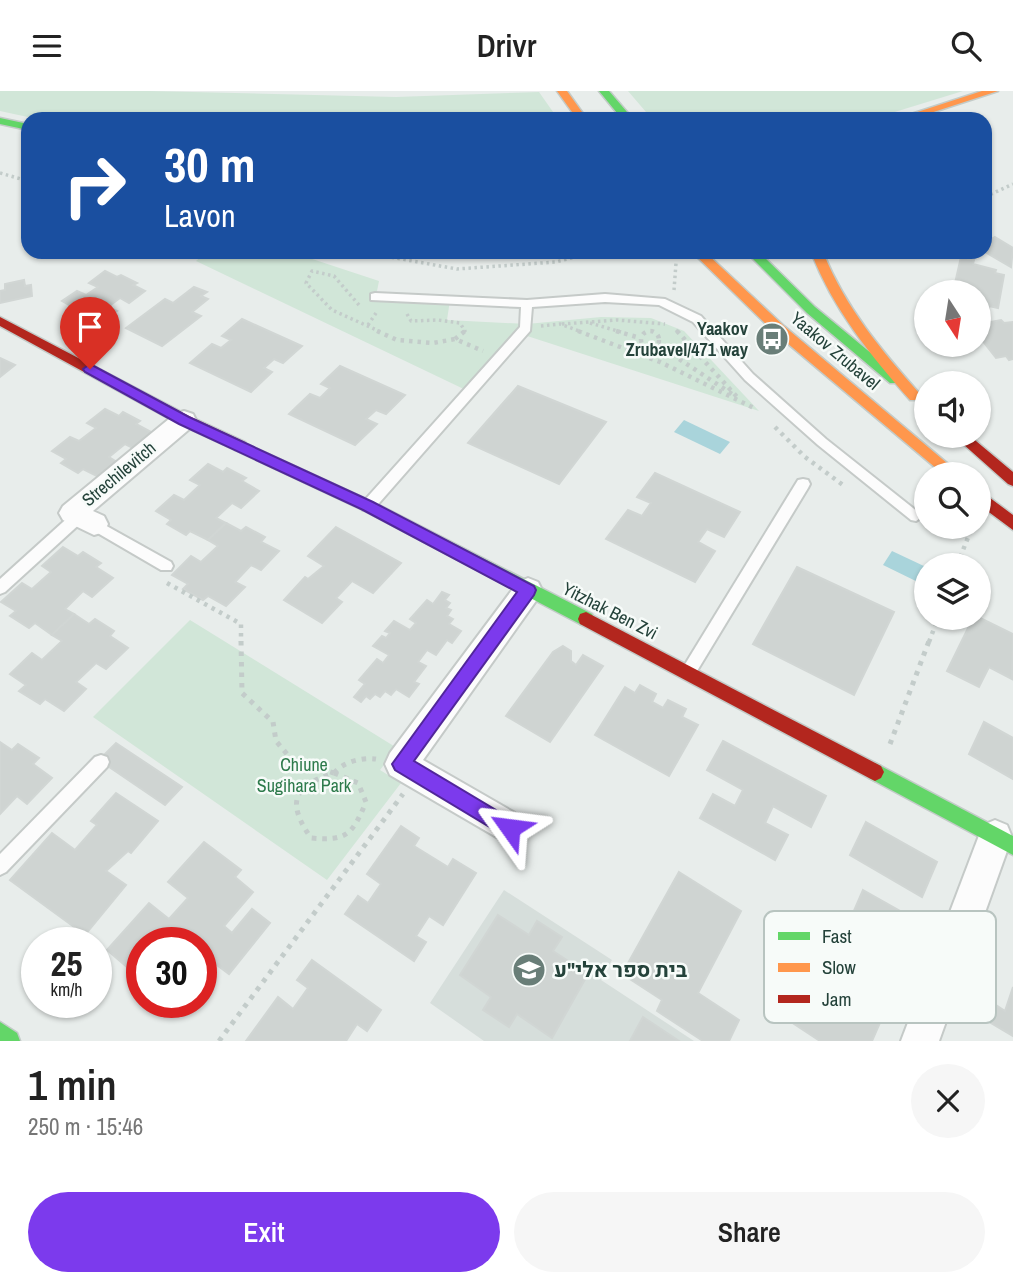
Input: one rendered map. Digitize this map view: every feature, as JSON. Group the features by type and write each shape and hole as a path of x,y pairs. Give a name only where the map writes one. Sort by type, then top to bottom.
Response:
{"main road":[{"path":"605,92 622,112"},
{"path":"564,94 577,112"},
{"path":"979,112 999,96"},
{"path":"931,112 999,96"},
{"path":"0,121 21,126"},
{"name":"Yaakov Zrubavel","path":"705,259 779,329 939,462"},
{"name":"Yaakov Zrubavel","path":"759,259 811,310 914,395"},
{"path":"820,259 831,290 845,313 866,342 914,393"},
{"name":"Yitzhak Ben Zvi","path":"0,321 184,420 368,506 688,672 1004,842"},
{"path":"975,448 1013,480"},
{"path":"991,506 1013,524"},
{"path":"0,1033 9,1041"}],"street":[{"name":"Strechilevitch","path":"86,521 72,513 184,420"},
{"path":"510,828 410,769 528,590"},
{"path":"975,911 1004,842"},
{"path":"920,1041 928,1023"}],"lane":[{"path":"375,297 527,304 606,299 661,302 697,319 748,377 821,442 914,514"},
{"path":"368,506 526,328 527,304"},
{"path":"688,672 803,484"},
{"path":"0,588 86,521 166,566"},
{"path":"0,866 101,762"}],"path":[{"path":"0,173 21,179"},
{"path":"992,194 1013,184"},
{"path":"401,259 457,269 567,259"},
{"path":"673,307 676,259"},
{"path":"368,325 378,311 359,305 350,292 324,270 312,271 306,283 332,310 397,340 433,342 455,339 465,331 460,323 438,320 411,321 407,314 399,311"},
{"path":"526,328 617,320 666,324 679,332 714,374 744,403"},
{"path":"588,323 640,338 646,347"},
{"path":"560,324 640,354 759,411"},
{"path":"656,335 666,324"},
{"path":"640,338 646,334 656,335 661,341 658,345"},
{"path":"455,339 499,359"},
{"path":"640,354 646,347 658,345 744,403"},
{"path":"768,420 805,457 846,487"},
{"path":"166,566 154,576 241,624 242,693 273,722 276,741 292,760 334,773 358,783 366,802 356,825 336,840 311,838 298,819 296,801 309,781 334,773 340,766 368,758 410,769 219,1041"},
{"path":"879,775 933,630"}],"shaded area":[{"name":"בית ספר אלי\"ע","path":"504,890 612,960 601,980 694,1041 484,1041 430,1003"}],"green space":[{"path":"0,91 150,91 396,97 539,92 553,112 21,112 21,116 0,111"},
{"path":"628,91 963,91 895,112 646,112"},
{"path":"312,259 379,281 376,296 450,300 447,320 527,324 601,317 651,318 684,331 759,411 521,334 470,392 196,261"},
{"name":"Chiune Sugihara Park","path":"190,620 397,748 380,770 401,783 327,880 93,717"}],"water":[{"path":"684,420 730,442 720,454 674,432"},
{"path":"892,551 914,561 914,580 883,565"}],"building":[{"path":"995,237 1013,248 1011,267 992,256 992,239"},
{"path":"961,259 974,260 973,264 1004,275 998,308 991,306 991,280 956,280"},
{"path":"105,271 137,283 133,285 145,291 129,303 120,298 108,307 117,311 101,322 89,316 85,319 69,310 73,307 62,301 77,291 86,295 98,287 89,283"},
{"path":"24,280 25,286 31,285 32,296 0,303 0,291 5,290 5,284"},
{"path":"194,287 207,292 201,296 208,299 192,312 201,316 162,346 126,328 165,299 173,303"},
{"path":"242,319 302,346 283,363 274,359 264,368 272,372 251,392 190,363 212,344 221,348 231,340 222,336"},
{"path":"991,322 1013,322 1013,359 1009,360 1006,356 996,358 991,352"},
{"path":"0,358 15,365 0,377"},
{"path":"340,366 405,395 386,414 376,410 366,419 377,424 355,445 289,414 310,394 320,398 330,388 321,384"},
{"path":"518,386 606,422 559,484 468,443"},
{"path":"105,409 119,416 123,412 140,421 136,424 151,432 133,448 125,444 109,457 117,462 99,477 83,469 78,473 61,463 66,459 52,451 70,437 79,441 96,428 87,423"},
{"path":"208,464 223,472 227,468 246,478 242,481 259,491 241,508 232,503 216,518 226,523 208,540 190,531 186,535 167,524 171,520 156,511 174,495 184,500 200,485 190,480"},
{"path":"655,473 740,512 724,537 707,529 698,542 715,551 695,582 606,539 628,510 642,516 651,503 637,497"},
{"path":"226,523 241,531 246,527 265,537 261,542 279,551 261,570 251,565 235,582 245,587 226,606 208,596 203,600 183,589 188,584 172,575 191,556 201,562 218,546 208,540"},
{"path":"336,527 401,563 373,593 352,581 336,598 342,602 322,623 284,600 305,577 308,579 324,566 308,556"},
{"path":"63,547 78,556 83,552 101,563 96,567 113,578 92,597 83,591 65,609 74,614 52,635 35,623 29,628 10,616 16,611 1,602 22,583 32,589 51,572 42,566"},
{"path":"797,567 894,612 854,695 753,644"},
{"path":"442,592 449,595 445,600 450,603 446,608 451,610 447,616 453,619 449,624 461,631 452,643 447,640 436,655 427,650 418,662 426,666 414,682 419,684 409,697 396,689 391,695 385,691 380,697 375,694 370,699 366,696 361,702 354,697 365,684 359,680 377,659 383,663 389,655 373,646 382,636 386,638 390,633 385,631 394,621 410,630 416,623 410,619 427,600 433,604"},
{"path":"74,614 89,624 95,619 114,631 110,636 128,648 106,669 96,663 76,682 86,689 64,711 45,699 40,704 19,691 26,685 10,674 32,653 42,660 62,641 52,635"},
{"path":"991,623 1013,634 1012,679 989,667 979,687 947,671 967,630 991,630"},
{"path":"563,646 571,651 571,661 576,665 583,655 603,666 550,742 506,716 553,652"},
{"path":"640,685 656,694 652,702 663,708 668,700 686,709 682,717 698,725 669,776 595,735 625,687 635,693"},
{"path":"984,722 1013,738 1013,779 969,754"},
{"path":"723,741 826,796 811,827 773,806 765,823 788,835 775,860 700,818 713,794 735,806 743,790 707,770"},
{"path":"0,742 12,750 18,744 39,758 33,764 52,778 27,804 17,796 0,814"},
{"path":"116,743 182,787 165,805 99,760"},
{"path":"116,793 158,821 131,853 128,851 106,871 126,885 92,927 74,927 10,880 52,833 75,850 97,825 91,821"},
{"path":"866,822 937,862 922,897 850,855"},
{"path":"401,826 419,838 414,846 448,867 453,859 476,873 443,925 429,916 416,936 426,942 414,961 345,914 358,896 368,903 381,884 367,874"},
{"path":"204,842 241,870 235,877 253,892 224,926 232,933 252,909 270,923 229,974 217,965 217,927 128,927 149,903 169,919 188,898 168,882"},
{"path":"679,872 741,911 698,993 739,1020 729,1041 703,1041 657,1011 662,1000 622,974"},
{"path":"863,890 900,911 854,911"},
{"path":"498,915 529,935 537,921 562,937 553,951 588,974 552,1038 517,1014 509,1027 483,1010 491,997 460,975"},
{"path":"126,929 126,966 112,954 112,944"},
{"path":"312,960 381,1010 367,1031 357,1024 346,1041 246,1041 278,997 293,1009 308,988 297,980"},
{"path":"1013,987 1013,1036 991,1023 996,1023 996,1005 1005,1011"},
{"path":"643,1017 679,1041 630,1041"},
{"path":"793,1023 880,1023 872,1041 820,1041"}],"traffic: fast":[{"path":"604,91 622,112"},
{"path":"0,121 21,126"},
{"path":"759,259 811,310 895,380"},
{"path":"240,446 368,506 586,619"},
{"path":"875,772 1013,846"},
{"path":"0,1033 9,1041"}],"traffic: slow":[{"path":"562,91 577,112"},
{"path":"924,112 993,91"},
{"path":"705,259 779,329 939,462"},
{"path":"820,259 846,312 914,396"}],"traffic: jam":[{"path":"0,321 184,420 240,446"},
{"path":"975,448 1013,480"},
{"path":"991,506 1013,524"},
{"path":"586,619 875,772"}],"place":[{"name":"Yaakov Zrubavel/471 way","path":"772,339"},
{"name":"בית ספר אלי\"ע","path":"529,970"}],"route":[{"path":"90,369 184,420 368,506 528,590 401,764 510,828"}]}
